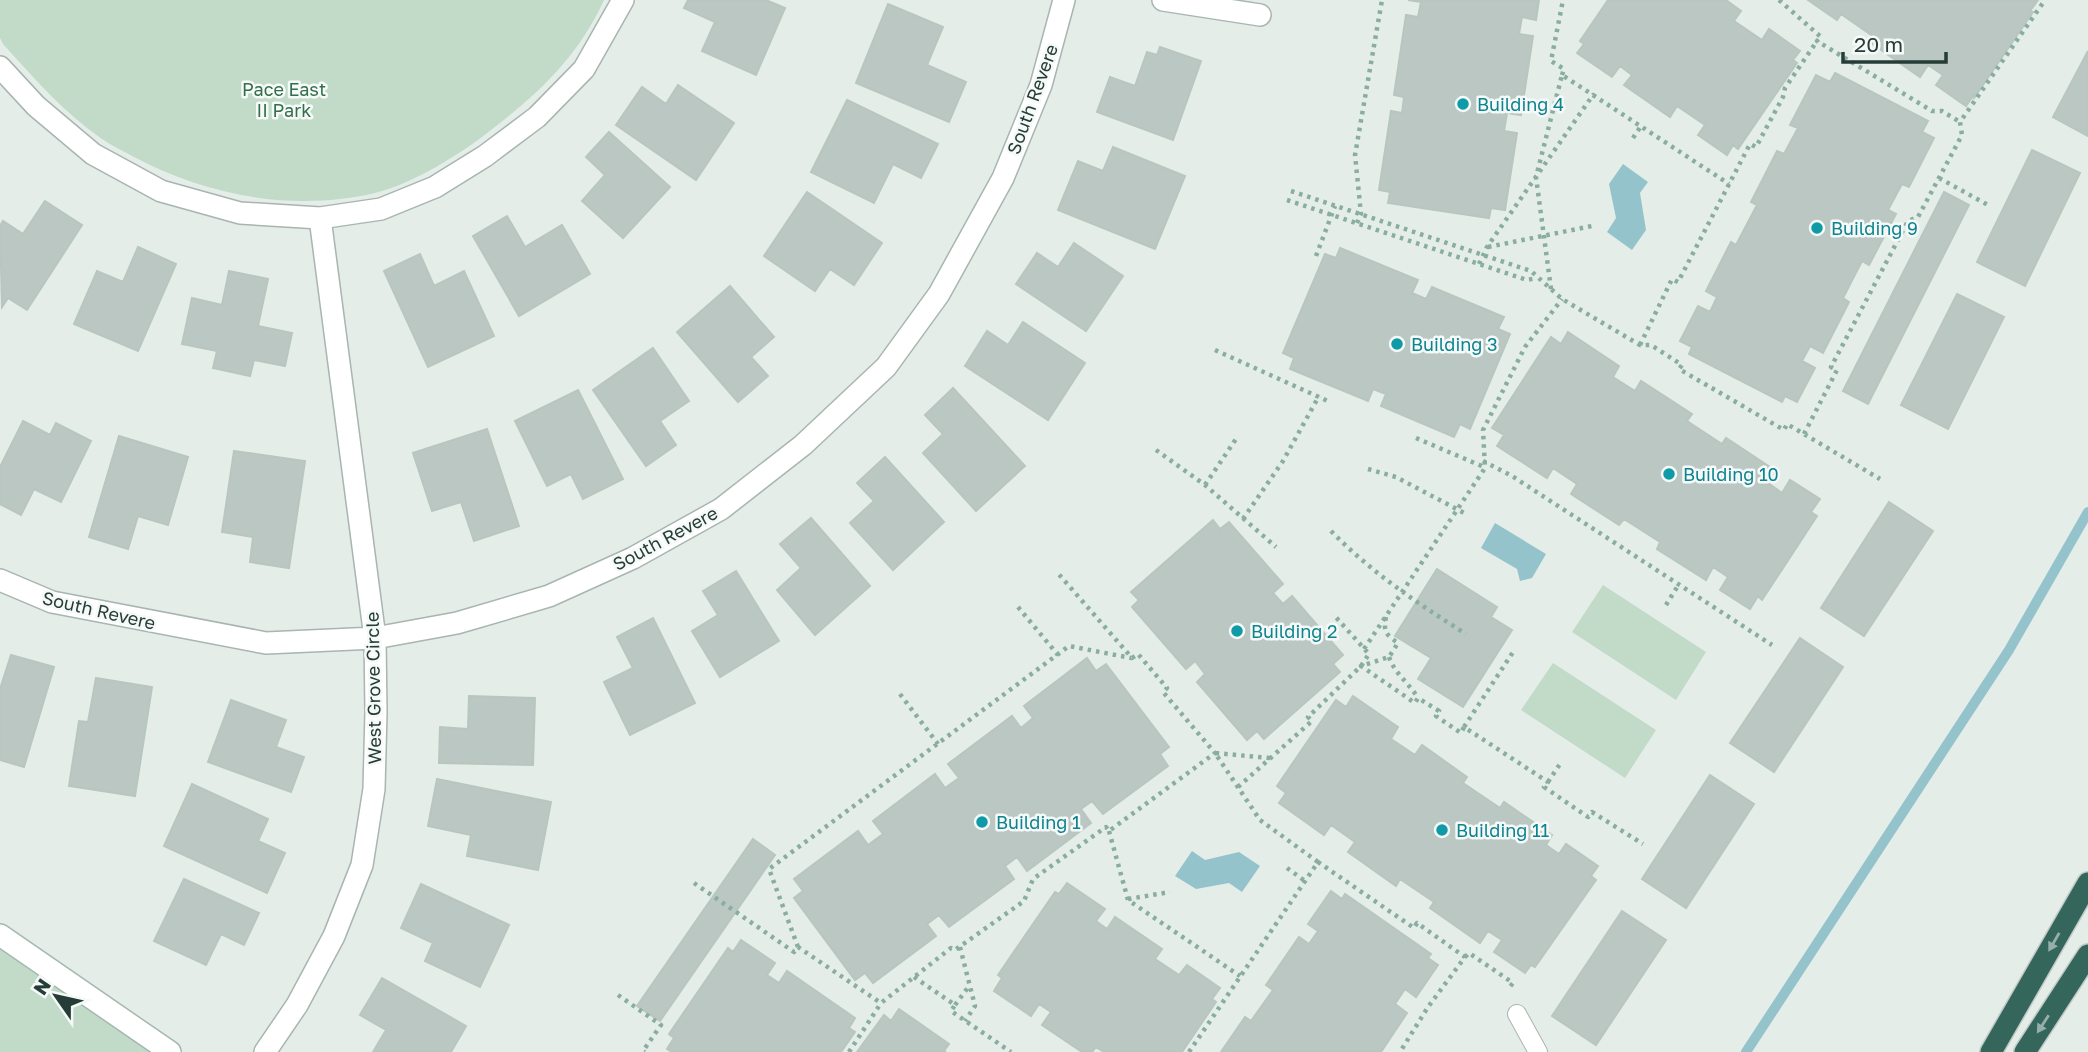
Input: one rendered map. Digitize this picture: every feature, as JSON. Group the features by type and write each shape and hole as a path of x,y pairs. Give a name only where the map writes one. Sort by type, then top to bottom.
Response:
{"highway":[{"path":"1991,1052 2088,883"},
{"path":"2025,1052 2088,955"}],"street":[{"path":"0,67 36,106 93,154 161,191 240,214 320,218 381,209 435,187 485,156 537,117 584,69 623,0"},
{"name":"South Revere","path":"0,580 52,602 266,643 375,638 457,622 549,596 633,558 721,509 803,445 886,367 939,294 1003,178 1041,85 1065,0"},
{"path":"1163,0 1260,15"},
{"name":"West Grove Circle","path":"265,1052 297,1005 334,936 362,865 374,789 375,638 320,218"},
{"path":"0,935 170,1052"}],"lane":[{"path":"1517,1014 1538,1052"}],"path":[{"path":"1357,223 1361,214 1355,155 1382,0"},
{"path":"1551,289 1536,177 1564,69 1551,61 1563,0"},
{"path":"1640,345 1672,279 1678,282 1750,144 1756,147 1783,97 1785,88 1821,37 1779,0"},
{"path":"1804,434 1837,370 1831,367 1908,221 1918,217 1962,135 1960,122 2045,0"},
{"path":"1817,41 1932,111 1942,111 1960,122"},
{"path":"1562,75 1729,184"},
{"path":"1479,264 1487,247 1593,95"},
{"path":"1633,138 1641,127"},
{"path":"1939,178 1988,205"},
{"path":"1291,191 1531,271 1562,299 1640,345 1651,345 1682,365 1679,369 1784,430 1787,424 1880,479"},
{"path":"1287,200 1527,280 1538,278"},
{"path":"1316,256 1335,206"},
{"path":"1487,247 1592,226"},
{"path":"1364,649 1485,468 1483,430 1525,347 1562,299"},
{"path":"1215,350 1330,401"},
{"path":"1243,519 1283,461 1319,396"},
{"path":"1205,485 1238,436"},
{"path":"1416,438 1485,468"},
{"path":"1156,450 1205,485 1276,547"},
{"path":"1483,461 1511,476 1772,645"},
{"path":"1368,469 1396,477 1468,515"},
{"path":"1331,531 1348,549 1401,593 1466,634"},
{"path":"1056,571 1132,659"},
{"path":"1666,605 1679,584"},
{"path":"1018,607 1058,655"},
{"path":"1238,787 1312,721 1308,717 1361,666 1369,654 1333,614"},
{"path":"1361,666 1389,657 1398,643 1387,636 1384,628 1386,617"},
{"path":"881,1003 798,947 769,869 1069,646 1132,659"},
{"path":"1389,657 1393,669 1410,685 1418,698 1440,711 1436,716 1461,733 1515,649"},
{"path":"1132,659 1138,654 1167,688 1163,692 1215,753 1260,820 1414,928 1417,923 1465,957"},
{"path":"1361,666 1415,703 1418,698"},
{"path":"900,694 938,744"},
{"path":"1464,727 1548,782"},
{"path":"1109,831 1215,753 1270,758"},
{"path":"1562,761 1544,787 1588,817 1592,812 1643,844"},
{"path":"849,1052 881,1003 951,948 955,950 960,947 1024,901 1033,879 1106,827 1128,900 1240,976"},
{"path":"1189,1052 1318,862"},
{"path":"1287,868 1305,881"},
{"path":"694,883 794,952 798,947"},
{"path":"1128,900 1170,892"},
{"path":"960,947 975,1006 965,1021"},
{"path":"1400,1052 1428,1007 1469,953 1513,983 1505,994 1517,1014"},
{"path":"914,977 955,1005"},
{"path":"970,985 951,1011 1012,1052"},
{"path":"618,995 661,1025 643,1051 645,1052"}],"green space":[{"name":"Pace East II Park","path":"0,0 604,0 582,39 556,72 525,102 465,149 436,167 389,189 344,199 313,201 251,197 221,191 162,171 106,142 62,106 3,44 0,38"},
{"path":"1603,585 1706,652 1676,700 1572,632"},
{"path":"1553,663 1656,730 1625,778 1521,710"},
{"path":"0,935 170,1052 0,1052"}],"water":[{"path":"1623,164 1648,182 1640,193 1646,230 1632,250 1607,232 1616,218 1609,184"},
{"path":"1495,523 1546,554 1532,578 1520,581 1517,569 1481,548"},
{"path":"1192,851 1205,860 1239,852 1260,866 1242,892 1229,883 1196,889 1175,876"}],"building":[{"path":"688,0 766,0 785,8 756,75 702,51 715,22 684,8"},
{"name":"Building 4","path":"1408,0 1539,0 1536,20 1522,17 1519,34 1533,36 1521,115 1507,113 1504,131 1517,133 1505,210 1491,208 1489,218 1388,203 1390,192 1379,190 1391,111 1402,113 1404,97 1394,95 1406,15 1418,17 1421,2"},
{"path":"1608,0 1726,0 1741,11 1734,21 1762,40 1769,29 1800,51 1793,60 1797,63 1738,149 1733,145 1727,155 1698,135 1705,125 1677,106 1670,117 1624,85 1632,75 1620,66 1612,77 1577,53 1584,44 1580,41"},
{"path":"1808,0 2038,0 2030,11 2033,12 1966,106 1936,85 1943,75 1928,65 1920,77 1871,43 1874,37 1841,14 1837,20"},
{"path":"888,4 943,27 927,65 966,82 949,122 856,83"},
{"path":"1160,47 1201,61 1173,140 1097,112 1110,77 1135,86 1147,52 1157,55"},
{"path":"2088,51 2088,136 2053,117"},
{"name":"Building 9","path":"1835,73 1928,121 1922,132 1934,138 1909,187 1902,184 1888,210 1896,214 1869,265 1862,261 1843,298 1849,302 1823,353 1810,346 1802,361 1815,368 1797,402 1785,396 1782,402 1689,354 1692,347 1680,341 1698,306 1710,312 1717,297 1706,291 1731,242 1736,245 1757,205 1751,202 1777,151 1784,154 1798,128 1790,125 1816,75 1830,82"},
{"path":"678,85 734,123 696,180 616,125 642,87 666,104"},
{"path":"847,100 938,144 921,178 893,164 874,203 811,172"},
{"path":"609,132 670,187 623,238 582,201 605,175 586,157"},
{"path":"1113,147 1185,176 1155,249 1058,210 1078,161 1103,171"},
{"path":"2032,150 2080,173 2025,286 1977,262"},
{"path":"807,192 882,243 854,285 830,269 815,291 764,256"},
{"path":"1944,192 1969,205 1868,404 1843,391"},
{"path":"45,201 82,225 27,310 8,298 2,307 0,226 3,221 23,234"},
{"path":"507,216 525,247 562,225 590,274 519,316 473,236"},
{"path":"1074,243 1123,276 1086,331 1016,284 1037,253 1058,267"},
{"path":"138,247 176,264 138,351 74,324 97,271 123,282"},
{"name":"Building 3","path":"1340,248 1418,280 1412,293 1426,299 1432,287 1504,317 1498,329 1510,334 1470,429 1460,424 1454,437 1381,406 1386,394 1373,389 1368,401 1290,369 1294,358 1283,353 1325,254 1336,258"},
{"path":"420,254 434,286 464,271 494,336 428,367 384,271"},
{"path":"229,271 268,279 258,326 292,333 285,366 254,360 250,376 213,368 217,351 182,344 192,298 222,305"},
{"path":"730,286 774,337 751,357 768,376 738,402 677,332"},
{"path":"1957,294 2004,317 1948,429 1901,405"},
{"path":"1023,322 1085,363 1048,420 965,366 987,331 1008,345"},
{"name":"Building 10","path":"1568,332 1619,366 1613,377 1635,391 1641,381 1692,414 1687,421 1722,444 1726,438 1776,471 1768,483 1782,493 1790,480 1820,499 1811,512 1817,516 1762,600 1758,596 1750,609 1720,590 1728,577 1713,567 1706,580 1657,549 1660,542 1624,519 1619,525 1571,494 1577,484 1553,468 1547,478 1497,446 1504,435 1492,428 1551,337 1561,344"},
{"path":"653,348 689,401 660,421 676,445 646,466 593,390"},
{"path":"953,388 1025,466 976,511 923,453 943,434 925,415"},
{"path":"578,390 623,479 583,499 571,474 547,486 515,421"},
{"path":"23,421 50,435 56,423 91,441 61,502 34,489 21,515 0,504 0,467"},
{"path":"487,429 519,526 474,541 461,502 432,511 413,453"},
{"path":"119,436 188,457 168,525 138,516 128,549 89,537"},
{"path":"234,451 305,461 289,568 250,562 253,537 222,532"},
{"path":"885,457 944,522 893,570 850,523 874,501 857,483"},
{"path":"1889,502 1933,531 1864,636 1821,608"},
{"path":"811,518 870,586 815,635 777,590 801,568 780,544"},
{"name":"Building 2","path":"1213,520 1220,529 1229,522 1283,584 1273,593 1283,604 1292,596 1343,655 1333,664 1340,672 1264,739 1257,731 1247,740 1197,682 1205,674 1195,661 1186,669 1132,607 1139,600 1131,592"},
{"path":"1437,569 1497,607 1491,617 1512,630 1463,707 1418,679 1431,658 1395,636"},
{"path":"736,571 779,641 720,677 692,631 718,615 703,591"},
{"path":"653,618 695,703 630,735 604,682 633,668 617,637"},
{"path":"1800,638 1843,667 1774,772 1730,743"},
{"path":"11,655 54,667 24,767 0,760 0,689"},
{"name":"Building 1","path":"1087,658 1096,671 1106,664 1169,747 1160,754 1168,766 1103,814 1092,801 1081,809 1091,823 1027,871 1017,857 1005,866 1014,879 949,927 939,915 927,924 936,936 873,983 865,973 855,980 794,898 803,891 794,879 858,831 868,845 883,834 873,821 935,774 945,788 959,778 948,764 1012,716 1021,728 1033,718 1024,706"},
{"path":"96,678 152,687 135,796 69,786 79,721 88,722"},
{"path":"469,696 535,698 533,765 439,763 440,727 468,729"},
{"name":"Building 11","path":"1353,696 1398,727 1391,739 1415,755 1422,745 1467,777 1463,783 1500,808 1504,802 1552,835 1546,845 1559,854 1566,844 1598,866 1591,876 1596,880 1535,967 1531,965 1525,973 1494,952 1502,940 1488,931 1480,943 1430,908 1434,902 1400,879 1396,886 1348,852 1355,842 1331,825 1324,835 1279,803 1286,793 1277,786 1336,700 1346,707"},
{"path":"231,700 286,720 276,747 304,757 291,792 208,762"},
{"path":"1710,775 1754,804 1686,908 1642,879"},
{"path":"437,779 551,802 538,870 467,856 471,835 428,826"},
{"path":"192,784 268,819 258,841 285,853 267,893 164,846"},
{"path":"753,839 775,855 660,1021 637,1006"},
{"path":"184,879 259,913 244,945 221,934 206,965 154,941"},
{"path":"1067,883 1105,909 1096,921 1107,929 1115,917 1162,949 1155,959 1179,975 1187,965 1220,988 1212,999 1216,1002 1182,1052 1104,1052 1096,1047 1092,1052 1082,1052 1042,1025 1051,1012 1039,1004 1031,1016 994,991 1002,978 998,975 1055,892 1059,894"},
{"path":"421,884 509,925 480,987 425,961 433,943 401,928"},
{"path":"1331,891 1342,899 1345,894 1431,954 1428,958 1438,965 1416,997 1405,989 1395,1004 1407,1013 1381,1052 1221,1052 1245,1017 1251,1021 1273,990 1266,985 1299,937 1309,944 1318,931 1308,924"},
{"path":"1622,911 1666,940 1596,1045 1552,1016"},
{"path":"741,940 775,963 767,975 779,983 787,971 855,1018 849,1028 855,1032 841,1052 672,1052 667,1049 674,1038 669,1034 728,948 733,952"},
{"path":"382,978 466,1026 451,1052 373,1052 386,1030 360,1015"},
{"path":"899,1009 949,1044 944,1051 946,1052 857,1052 884,1015 891,1021"}],"waterway":[{"path":"1746,1052 2009,650 2088,512"}],"place":[{"name":"Building 4","path":"1463,104"},
{"name":"Building 9","path":"1817,228"},
{"name":"Building 3","path":"1397,344"},
{"name":"Building 10","path":"1669,474"},
{"name":"Building 2","path":"1237,631"},
{"name":"Building 1","path":"982,822"},
{"name":"Building 11","path":"1442,830"}]}
